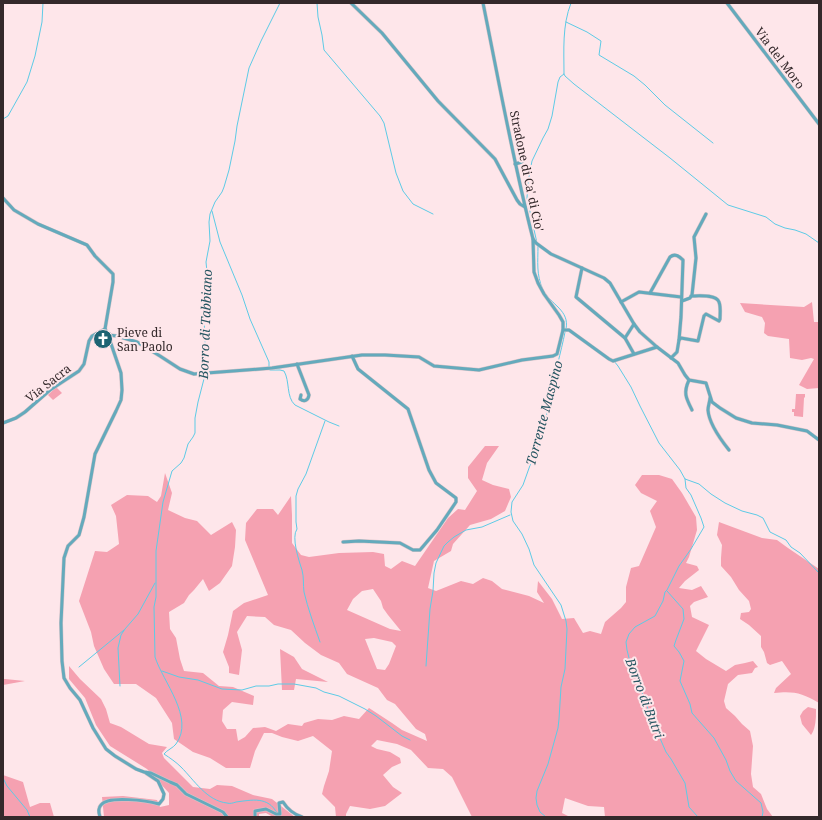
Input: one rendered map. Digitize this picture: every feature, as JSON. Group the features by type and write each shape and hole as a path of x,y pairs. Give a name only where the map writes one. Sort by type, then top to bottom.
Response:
{"street":[{"path":"351,3 382,33 438,101 495,159 517,200 525,207"},
{"name":"Stradone di Ca' di Cio'","path":"483,3 515,164 532,239 551,254 604,278 610,283 640,332 678,363 689,380"},
{"name":"Via del Moro","path":"727,3 819,124"},
{"path":"515,164 522,162"},
{"path":"3,198 14,210 38,224 87,245 95,256 113,274 105,329 121,373 121,400 95,454 84,517 79,535 68,546 65,554 61,623 62,661 64,678 80,700 93,728 106,749 136,769 158,781 164,794 163,799 159,804 139,800 108,801 100,806 100,817"},
{"path":"682,302 690,298 692,295 696,258 694,237 706,214"},
{"path":"108,335 137,342 180,369 194,374 272,368 362,355 419,357 434,366 479,370 522,360 553,356 557,354 563,330 563,322 544,294 536,278 534,272 532,239"},
{"path":"650,293 670,257 673,254 681,258 683,260 682,302 677,352 672,358"},
{"path":"582,268 576,297 625,338 634,354"},
{"path":"621,302 639,292 681,297"},
{"path":"678,340 681,338 698,341 704,316 706,314 719,320 720,319 719,302 715,298 691,296"},
{"path":"625,338 634,324"},
{"name":"Via Sacra","path":"3,423 16,418 25,412 50,390 79,371 84,364 92,336 105,329"},
{"path":"563,330 568,330 613,361 657,346"},
{"path":"343,542 359,541 400,543 413,550 420,550 437,530 456,502 456,498 436,484 429,470 408,409 358,369 352,356"},
{"path":"297,364 309,395 308,399 303,401 300,399 301,395"},
{"path":"692,410 686,398 686,388 689,380 706,383 712,402 736,418 752,423 777,425 807,431 819,440"},
{"path":"710,398 708,410 712,424 719,438 729,450"},
{"path":"144,772 151,773 177,785 186,794 223,812 227,817"},
{"path":"255,817 255,811 266,808 276,814 280,814 279,803 283,802 287,809 302,817"}],"shaded area":[{"path":"812,302 814,322 819,322 819,388 807,389 799,385 814,359 811,358 802,360 790,358 789,339 768,336 764,333 765,323 762,317 745,312 740,303 804,307"},
{"path":"56,387 62,393 53,400 48,395"},
{"path":"796,394 805,394 803,417 794,416 794,412 792,412 792,409 795,409"},
{"path":"485,446 499,446 487,463 482,480 493,485 509,489 511,497 505,511 491,519 470,525 453,544 451,551 434,561 428,588 436,591 461,581 473,584 483,578 492,581 502,589 529,596 544,603 537,592 538,581 552,599 562,619 574,618 583,633 590,631 601,634 605,622 626,602 626,587 631,568 639,566 656,527 650,511 657,501 641,493 635,485 642,475 659,475 672,479 696,517 697,530 686,563 697,566 699,570 679,588 692,590 701,586 708,597 694,602 690,606 692,617 709,625 696,651 726,671 735,665 753,661 758,667 755,668 752,673 738,675 728,684 724,701 726,708 750,731 753,746 751,774 753,787 761,794 767,809 773,817 605,817 604,807 588,806 565,798 562,813 570,817 472,817 452,777 443,769 428,768 411,750 397,744 377,740 371,746 390,752 400,758 401,763 392,767 383,775 393,787 402,793 385,806 370,809 350,806 346,817 336,817 335,807 322,794 329,771 332,751 313,736 298,741 272,733 264,733 255,751 250,768 226,768 210,758 193,752 174,739 172,723 156,698 136,684 114,684 104,669 94,646 91,632 79,601 95,551 107,552 119,544 116,516 111,505 127,495 148,496 157,502 161,496 165,473 172,493 168,510 185,518 197,521 211,535 232,522 236,530 232,566 220,583 209,591 203,579 184,603 169,612 170,629 176,638 184,671 203,673 219,686 233,687 254,696 253,705 232,702 223,710 222,721 227,729 236,729 238,741 245,737 253,728 265,727 276,731 288,724 302,726 304,723 318,719 332,720 344,716 359,719 369,708 402,730 427,741 425,734 416,729 395,704 387,700 378,688 347,674 339,663 321,655 291,630 274,625 265,617 247,616 237,632 242,650 239,675 229,673 229,667 223,652 233,611 244,603 268,595 245,540 246,523 257,509 273,509 278,515 291,496 292,543 301,555 309,557 339,553 373,552 384,554 385,566 391,569 402,561 415,566 448,518 458,509 465,510 477,491 468,478 468,467","holes":["373,589 381,601 383,608 401,631 390,629 347,610 353,599 362,591","374,638 392,642 396,646 385,670 377,669 365,639"]},
{"path":"719,522 762,538 777,540 819,569 819,703 798,694 787,692 774,693 776,688 791,674 782,661 770,665 767,663 761,647 761,636 740,619 741,613 749,612 751,609 749,601 721,566 722,545 717,535"},
{"path":"280,649 294,657 302,669 328,682 296,679 294,690 282,690"},
{"path":"69,666 101,699 110,723 121,727 149,744 167,747 162,753 164,758 193,787 210,789 217,785 232,786 253,795 272,799 295,817 273,817 266,813 259,814 259,817 104,817 102,797 123,796 157,800 160,807 169,805 169,793 147,769 110,746 96,725 85,698 69,679"},
{"path":"3,679 5,679 25,681 3,685"},
{"path":"808,707 816,709 815,726 811,735 802,724 800,716"},
{"path":"3,775 23,782 30,807 40,803 50,803 54,817 3,817"}],"waterway":[{"path":"3,119 8,116 27,82 35,56 42,22 43,3"},
{"path":"205,372 203,308 204,288 207,272 206,262 210,241 210,214 215,202 222,192 229,170 249,68 280,3"},
{"path":"317,3 324,50 380,116 384,123 396,173 403,191 413,204 433,214"},
{"name":"Torrente Maspino","path":"537,243 527,198 528,182 532,161 548,129 552,116 558,82 560,77 564,74 565,29 571,3"},
{"path":"566,22 587,32 601,41 599,55 634,76 665,105 713,143"},
{"path":"564,74 574,84 728,205 766,217 775,224 806,234 819,243"},
{"path":"212,211 220,242 242,295 250,319 269,362 269,367"},
{"name":"Torrente Maspino","path":"538,246 539,279 546,295 563,312 566,322 566,329"},
{"name":"Torrente Maspino","path":"546,817 540,812 536,798 537,791 548,764 558,728 561,687 565,669 567,629 561,605 534,565 529,549 522,534 513,521 511,512 512,502 523,485 538,445 552,396 565,332"},
{"path":"614,361 631,387 659,443 680,470 685,479 699,484 725,503 763,518 770,532 786,540 791,547 800,553 819,573"},
{"path":"270,370 284,371 290,398 295,405 339,426"},
{"name":"Borro di Tabbiano","path":"205,375 195,418 195,433 188,444 181,463 172,471 163,502 156,551 156,597 154,607 155,657 176,700 182,723 181,734 176,744 164,754 179,765 201,789 213,798 229,803 259,800 269,804 277,813"},
{"path":"320,642 304,592 303,573 296,549 295,533 297,529 296,496 306,474 325,421"},
{"name":"Borro di Butri","path":"685,479 686,488 691,495 704,527 679,566 665,592 663,601 655,616 635,627 629,634 626,642 631,666 652,720 666,752 685,783 689,807 698,817"},
{"path":"426,666 434,573 436,563 444,546 454,537 466,530 482,527 510,515"},
{"path":"120,686 118,648 121,635 138,614 155,583"},
{"path":"667,591 683,609 684,619 674,646 684,661 680,681 690,704 692,713 714,738 736,781 761,803 763,812 762,817"},
{"path":"79,667 124,630"},
{"path":"162,671 179,677 198,680 222,689 242,690 256,686 278,684 294,684 316,688 339,696 365,709 402,736 410,740"},
{"path":"3,778 7,786 27,810 30,817"}],"place":[{"name":"Pieve di San Paolo","path":"103,339"}]}
